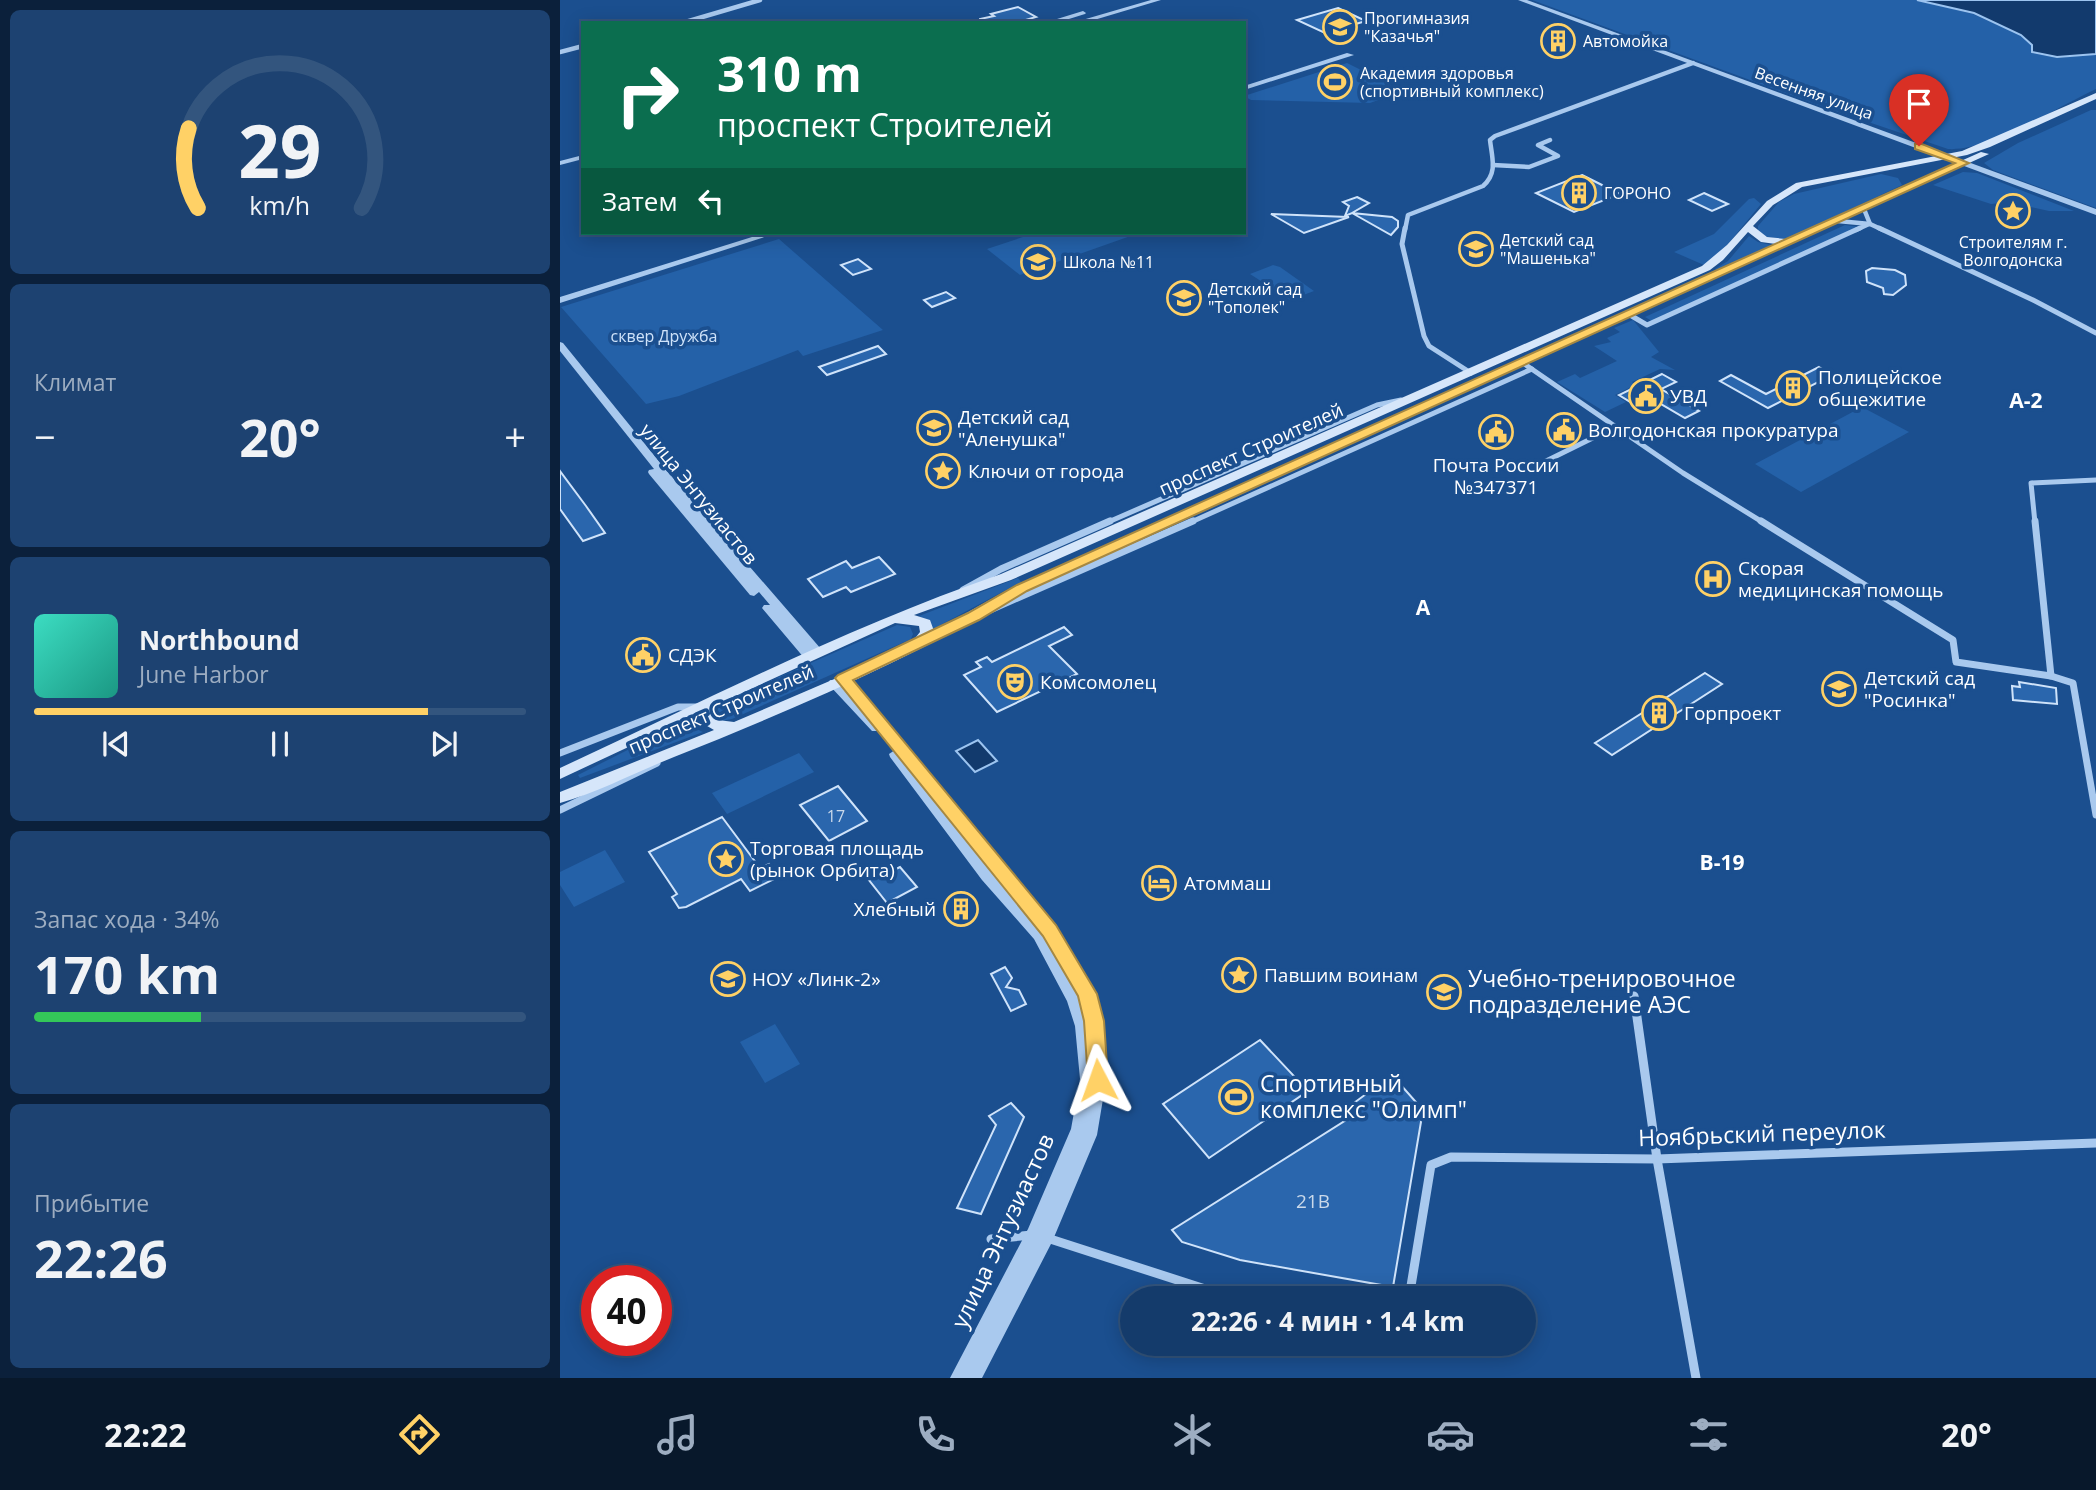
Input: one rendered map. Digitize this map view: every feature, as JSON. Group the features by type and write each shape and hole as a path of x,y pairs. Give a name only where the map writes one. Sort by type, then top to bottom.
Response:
{"main road":[{"name":"проспект Строителей","path":"560,774 714,698 891,619 1006,577 1706,268 1722,257 1769,202 1783,192 1800,185 1987,145 2096,96"},
{"name":"проспект Строителей","path":"560,798 734,727 919,644 1022,588 1527,366 1630,314 1864,209 1906,181 1964,163 2096,103"},
{"path":"1872,171 1906,181"},
{"path":"1747,226 1764,240 1792,242"},
{"path":"891,619 912,619 925,623 927,632 919,644"},
{"path":"714,698 706,712 707,719 715,725 734,727"}],"street":[{"path":"688,21 761,0"},
{"path":"1054,21 1130,0"},
{"path":"1082,21 1158,0"},
{"name":"Весенняя улица","path":"1521,0 2096,212"},
{"path":"560,52 581,47"},
{"path":"1246,87 1350,55"},
{"path":"1471,373 1429,346 1424,336 1402,236 1408,215 1491,181 1493,165 1490,140 1494,136 1693,63"},
{"path":"1493,165 1529,167 1558,156 1538,145 1550,140"},
{"path":"560,156 581,150"},
{"path":"560,163 581,158"},
{"path":"1864,209 1870,224"},
{"path":"1838,221 1870,224 2033,300 2096,333"},
{"path":"1630,314 1647,325 1870,224"},
{"path":"560,300 768,235"},
{"path":"560,345 635,444"},
{"name":"улица Энтузиастов","path":"560,356 635,444 691,520 813,654"},
{"path":"1527,366 1615,427 1953,640 1956,662 2051,676 2073,683 2096,815"},
{"path":"1540,464 1615,427"},
{"path":"2051,676 2031,483 2096,480"},
{"name":"улица Энтузиастов","path":"839,680 1050,930 1087,994 1094,1021 1097,1090 1089,1135 1040,1236 959,1378"},
{"path":"560,753 678,708 698,707"},
{"path":"560,810 630,778 682,748"},
{"path":"1633,996 1657,1159 1696,1378"},
{"name":"Ноябрьский переулок","path":"1411,1286 1431,1165 1451,1157 1657,1159 2096,1143"},
{"path":"991,1240 1040,1236 1196,1286"},
{"path":"972,1378 1040,1236"}],"green space":[{"path":"1532,0 1917,0 1973,14 2020,35 2032,45 2032,53 2058,58 2096,54 2096,89 2003,136 1964,148 1948,149 1824,107"},
{"name":"Академия здоровья (спортивный комплекс)","path":"1347,63 1403,91 1370,103 1251,100 1246,95"},
{"path":"2096,110 2096,208 1993,170 1984,163 2018,143"},
{"path":"1963,172 1977,173 2074,211 2049,211 2009,202 1991,204 1933,185"},
{"path":"1881,174 1898,178 1902,185 1787,239 1767,237 1758,231 1758,226 1779,202 1794,194"},
{"path":"1754,198 1761,204 1719,255 1704,265 1674,252 1714,234 1749,199"},
{"path":"1845,225 1859,227 1652,321 1645,317"},
{"name":"Школа №11","path":"1029,235 1133,235 1020,275 987,249"},
{"path":"1749,236 1758,242 1775,246 1719,271 1715,269 1728,261"},
{"name":"сквер Дружба","path":"779,239 883,330 803,356 798,350 679,396 646,404 561,307"},
{"path":"1273,265 1314,291 1290,300 1250,274"},
{"path":"1633,320 1659,352 1651,357 1675,370 1660,369 1632,382 1635,385 1615,395 1626,402 1605,412 1557,382 1575,374 1580,378 1617,361 1594,346 1611,342 1607,338 1620,332 1614,328"},
{"path":"1862,407 1909,432 1801,492 1755,464"},
{"path":"1018,578 1021,582 933,629 919,616"},
{"path":"897,625 910,627 913,634 911,639 732,719 721,721 713,716 714,708 718,704"},
{"path":"691,718 692,727 703,732 580,778 578,775"},
{"path":"799,753 814,772 727,814 712,793"},
{"path":"605,850 625,882 574,907 560,885 560,872"},
{"path":"775,1024 800,1064 765,1083 740,1042"}],"shaded area":[{"path":"1917,0 2096,0 2096,54 2057,57 2032,52 2032,45 2021,35 1974,13"},
{"path":"978,740 997,761 975,772 956,751"}],"building":[{"path":"1018,7 1036,17 1022,21 980,21 994,16 991,14"},
{"path":"1338,8 1366,21 1325,33 1297,20"},
{"path":"1582,175 1620,194 1574,212 1536,193"},
{"path":"1704,193 1728,204 1712,211 1689,200"},
{"path":"1357,197 1369,203 1345,216 1349,206 1343,202"},
{"path":"1352,213 1392,217 1398,221 1398,227 1391,235"},
{"path":"1271,214 1348,217 1349,217 1304,233"},
{"path":"858,259 871,269 853,275 841,265"},
{"path":"1872,268 1895,270 1905,275 1906,285 1893,295 1884,294 1883,288 1867,282 1866,271"},
{"path":"946,292 955,298 932,307 924,300"},
{"path":"878,346 886,354 827,375 819,367"},
{"name":"Полицейское общежитие","path":"1819,367 1832,375 1768,408 1720,381 1731,375 1766,394"},
{"name":"УВД","path":"1662,374 1676,382 1661,389 1699,411 1685,418 1647,396 1632,403 1619,395"},
{"path":"560,471 605,533 583,541 560,509"},
{"path":"879,557 895,574 851,592 846,587 823,597 808,579 846,561 852,568"},
{"name":"Комсомолец","path":"1064,627 1072,635 1049,646 1077,674 997,712 964,675 981,667 976,662 987,657 992,662"},
{"name":"Горпроект","path":"1705,673 1722,684 1612,755 1595,743"},
{"path":"2019,682 2056,688 2057,704 2013,700 2012,686 2020,687"},
{"path":"838,786 867,821 829,841 800,805"},
{"path":"722,817 760,868 769,864 778,877 750,891 741,879 679,908 672,897 677,894 649,852"},
{"path":"880,867 886,874 900,867 917,887 887,903 865,875"},
{"path":"1005,967 1012,978 1006,987 1019,990 1026,1004 1011,1011 991,974"},
{"name":"Спортивный комплекс \"Олимп\"","path":"1260,1040 1308,1091 1209,1158 1163,1104"},
{"path":"1392,1075 1423,1110 1393,1286 1240,1260 1182,1242 1172,1230 1354,1115 1347,1108"},
{"path":"1011,1103 1024,1117 981,1214 957,1208 996,1125 989,1116"}],"place":[{"name":"Прогимназия \"Казачья\"","path":"1340,27"},
{"name":"Автомойка","path":"1558,41"},
{"name":"Академия здоровья (спортивный комплекс)","path":"1335,82"},
{"name":"ГОРОНО","path":"1579,193"},
{"name":"Строителям г. Волгодонска","path":"2013,211"},
{"name":"Детский сад \"Машенька\"","path":"1476,249"},
{"name":"Школа №11","path":"1038,262"},
{"name":"Детский сад \"Тополек\"","path":"1184,298"},
{"name":"Полицейское общежитие","path":"1793,388"},
{"name":"УВД","path":"1646,396"},
{"name":"Детский сад \"Аленушка\"","path":"934,428"},
{"name":"Волгодонская прокуратура","path":"1564,430"},
{"name":"Почта России №347371","path":"1496,432"},
{"name":"Ключи от города","path":"943,471"},
{"name":"Скорая медицинская помощь","path":"1713,579"},
{"name":"СДЭК","path":"643,655"},
{"name":"Комсомолец","path":"1015,682"},
{"name":"Детский сад \"Росинка\"","path":"1839,689"},
{"name":"Горпроект","path":"1659,713"},
{"name":"Торговая площадь (рынок Орбита)","path":"726,859"},
{"name":"Атоммаш","path":"1159,883"},
{"name":"Хлебный","path":"961,909"},
{"name":"Павшим воинам","path":"1239,975"},
{"name":"НОУ «Линк-2»","path":"728,979"},
{"name":"Учебно-тренировочное подразделение АЭС","path":"1444,992"},
{"name":"Спортивный комплекс \"Олимп\"","path":"1236,1097"}],"district":[{"name":"А-2","path":"2026,401"},
{"name":"А","path":"1423,608"},
{"name":"В-19","path":"1722,863"}],"route":[{"path":"1098,1080 1094,1021 1087,994 1050,930 843,678 973,617 1022,588 1964,163 1919,146"}]}
